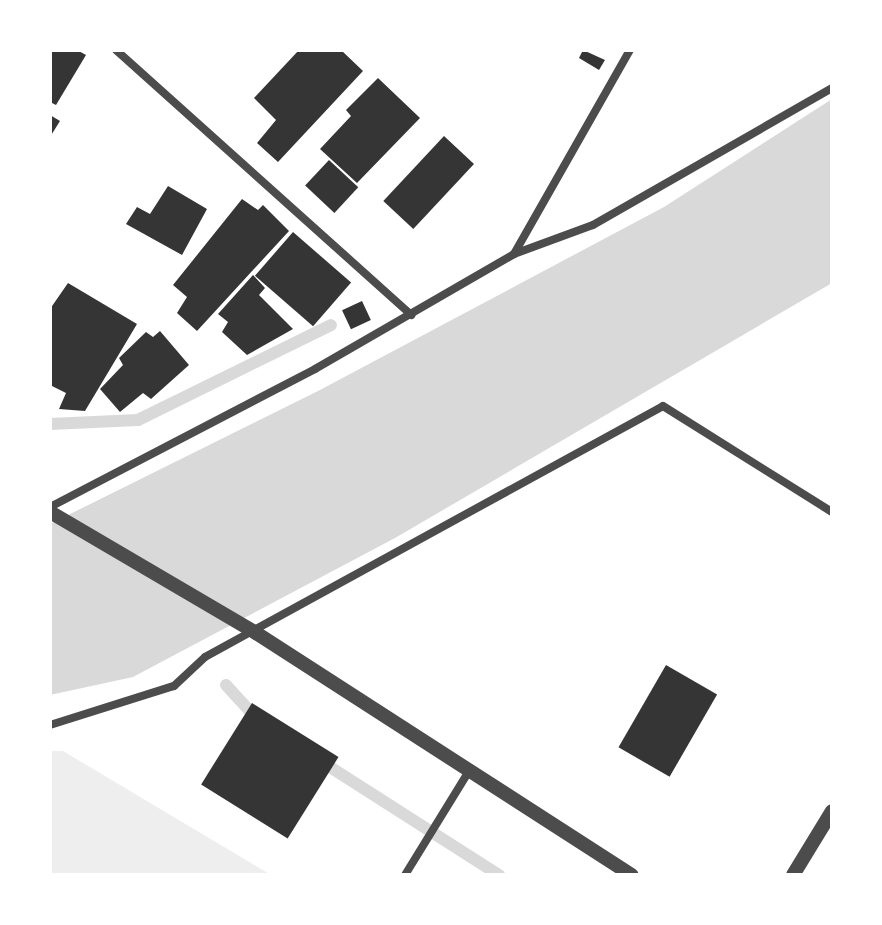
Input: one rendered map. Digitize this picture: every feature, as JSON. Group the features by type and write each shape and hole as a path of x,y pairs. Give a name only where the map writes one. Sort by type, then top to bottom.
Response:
{"street":[{"path":"116,50 411,315"},
{"path":"514,254 630,50"},
{"path":"50,509 411,315 514,254 593,225 832,88"},
{"path":"50,725 174,686 205,657 256,633 663,406 832,512"},
{"path":"50,509 256,633 632,875"},
{"path":"405,875 469,771"},
{"path":"793,875 832,811"}],"shaded area":[{"path":"832,99 832,283 395,538 133,677 50,695 50,524 318,391 664,207"},
{"path":"50,751 63,751 271,875 50,875"}],"building":[{"path":"50,50 77,50 86,55 56,105 50,102"},
{"path":"299,50 341,50 363,71 278,162 257,143 276,120 254,98"},
{"path":"583,50 605,60 599,70 579,58"},
{"path":"378,78 420,118 357,183 320,149 351,116 346,110"},
{"path":"50,115 60,121 50,137"},
{"path":"444,136 474,164 413,229 383,201"},
{"path":"329,160 358,187 334,213 305,186"},
{"path":"168,186 207,209 182,255 126,224 137,207 150,214"},
{"path":"242,199 258,210 263,205 289,231 197,331 177,313 187,297 173,285"},
{"path":"293,232 351,283 313,326 255,276"},
{"path":"253,275 265,288 259,295 293,329 247,355 222,332 228,322 218,314"},
{"path":"68,283 137,324 85,411 59,409 66,393 50,385 50,309"},
{"path":"362,301 371,320 351,329 342,310"},
{"path":"160,331 189,365 151,399 143,393 120,412 100,389 123,365 119,358 146,332 153,337"},
{"path":"666,665 717,694 670,777 618,747"},
{"path":"252,703 339,757 288,838 201,784"}],"waterway":[{"path":"50,424 138,420 331,325"},
{"path":"226,685 257,719"},
{"path":"319,760 499,875"}]}
